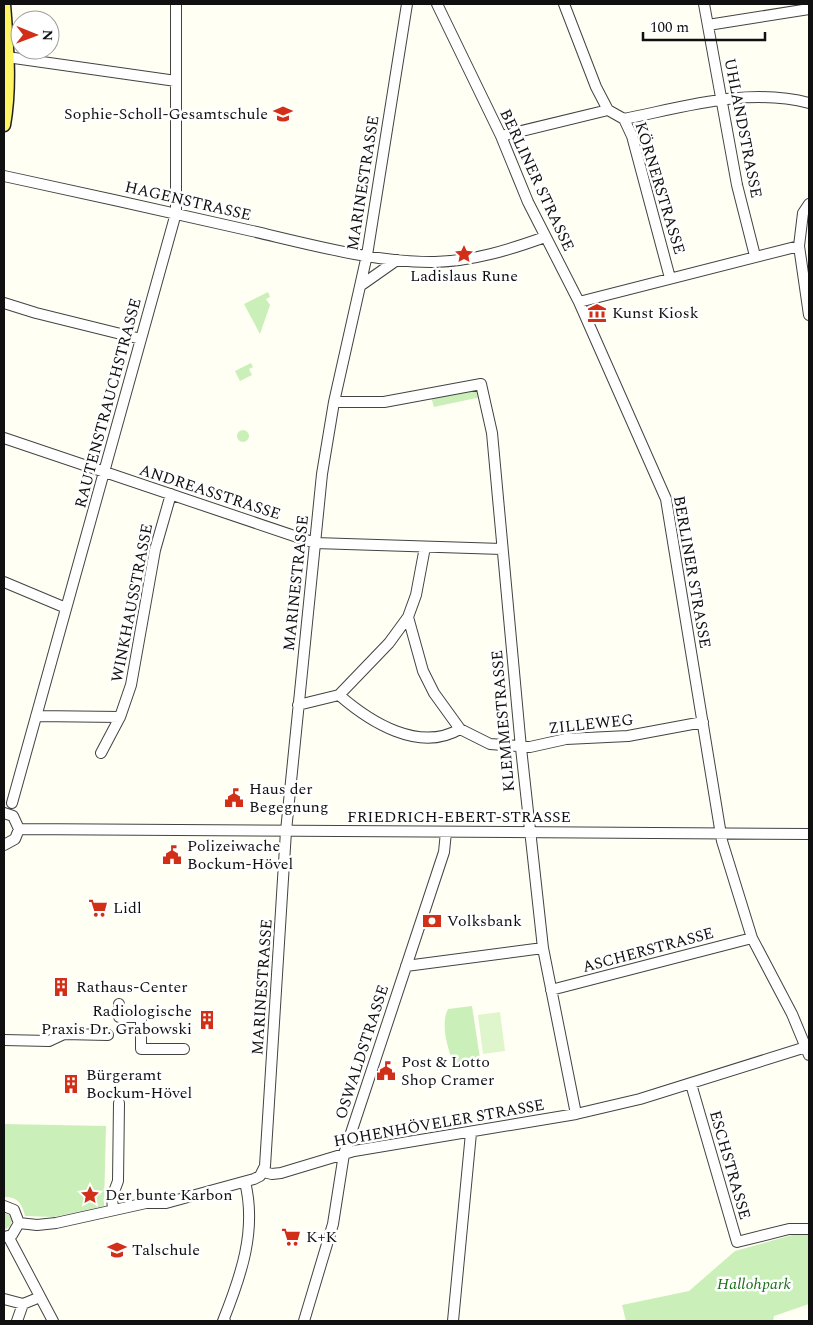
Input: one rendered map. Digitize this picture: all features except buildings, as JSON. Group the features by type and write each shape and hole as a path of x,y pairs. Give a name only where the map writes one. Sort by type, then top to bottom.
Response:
{"main road":[{"path":"4,4 7,57 7,98 4,125"}],"street":[{"name":"RAUTENSTRAUCHSTRASSE","path":"12,803 176,213 176,4"},
{"name":"MARINESTRASSE","path":"264,1172 286,831 322,474 334,402 366,255 407,4"},
{"name":"BERLINER STRASSE","path":"437,4 501,136 528,202 579,302 666,499 721,834 752,938 792,1014 808,1051"},
{"path":"501,136 608,110 586,65 564,4"},
{"name":"UHLANDSTRASSE","path":"704,4 737,185 755,256"},
{"path":"708,25 809,9"},
{"path":"7,57 176,81"},
{"path":"624,119 722,100 770,96 809,103"},
{"name":"KÖRNERSTRASSE","path":"608,110 624,119 632,136 670,278"},
{"name":"HAGENSTRASSE","path":"4,176 366,255 397,260 435,262 471,259 510,250 545,236"},
{"path":"809,204 803,214 800,246 808,291 809,315"},
{"path":"579,302 800,246"},
{"path":"360,286 397,260"},
{"path":"4,303 141,339"},
{"name":"KLEMMESTRASSE","path":"334,402 384,402 481,384 492,433 529,832 543,948 576,1114"},
{"name":"ANDREASSTRASSE","path":"4,438 315,543 502,549"},
{"name":"WINKHAUSSTRASSE","path":"101,753 120,717 131,685 155,550 171,494"},
{"path":"298,705 339,695 363,673 389,643 408,617 416,595 425,547"},
{"path":"4,582 66,608"},
{"name":"ZILLEWEG","path":"408,617 423,671 434,693 460,729 490,744 521,748 566,739 628,736 703,722"},
{"path":"339,695 376,722 398,732 427,738 441,737 460,729"},
{"path":"36,716 120,717"},
{"path":"4,813 13,816 20,828 15,839 4,844"},
{"name":"FRIEDRICH-EBERT-STRASSE","path":"20,828 809,834"},
{"name":"OSWALDSTRASSE","path":"304,1321 333,1224 344,1154 444,852 446,832"},
{"name":"ASCHERSTRASSE","path":"551,990 752,938"},
{"path":"406,966 543,948"},
{"path":"120,1004 119,1017 141,1017 141,1049 184,1049"},
{"path":"4,1040 50,1041 64,1034 108,1035"},
{"name":"HOHENHÖVELER STRASSE","path":"19,1223 37,1225 56,1223 146,1203 166,1202 254,1180 264,1172 272,1174 281,1173 344,1154 576,1114 808,1051"},
{"name":"ESCHSTRASSE","path":"691,1084 737,1242 789,1228 809,1229"},
{"path":"113,1210 112,1197 118,1181 119,1103"},
{"path":"453,1321 471,1133"},
{"path":"223,1321 239,1281 245,1258 250,1212 245,1182"},
{"path":"4,1206 14,1210 19,1223 16,1232 6,1237 54,1321"},
{"path":"4,1299 23,1304 40,1298"},
{"path":"16,1321 23,1304"}],"green space":[{"path":"268,292 270,297 266,299 270,305 260,334 244,304"},
{"path":"251,363 253,367 249,369 252,375 240,381 235,371"},
{"path":"479,387 481,397 434,407 431,397"},
{"path":"241,430 245,430 249,436 245,442 241,442 237,438 237,434"},
{"path":"472,1006 481,1065 462,1068 453,1064 445,1029 446,1015 448,1009"},
{"path":"500,1012 505,1051 483,1054 478,1015"},
{"path":"4,1124 106,1126 104,1206 54,1217 25,1216 19,1202 13,1198 5,1197"},
{"path":"4,1213 9,1215 12,1221 10,1226 4,1230"},
{"name":"Hallohpark","path":"796,1234 809,1235 809,1304 774,1316 773,1321 626,1321 622,1305 689,1291 735,1251"}],"place":[{"name":"Sophie-Scholl-Gesamtschule","path":"283,114"},
{"name":"Ladislaus Rune","path":"464,254"},
{"name":"Kunst Kiosk","path":"597,313"},
{"name":"Haus der Begegnung","path":"234,798"},
{"name":"Polizeiwache Bockum-Hövel","path":"172,855"},
{"name":"Lidl","path":"98,908"},
{"name":"Volksbank","path":"432,921"},
{"name":"Rathaus-Center","path":"61,987"},
{"name":"Radiologische Praxis Dr. Grabowski","path":"207,1020"},
{"name":"Post & Lotto Shop Cramer","path":"386,1071"},
{"name":"Bürgeramt Bockum-Hövel","path":"71,1084"},
{"name":"Der bunte Karbon","path":"90,1195"},
{"name":"K+K","path":"291,1237"},
{"name":"Talschule","path":"117,1250"}]}
